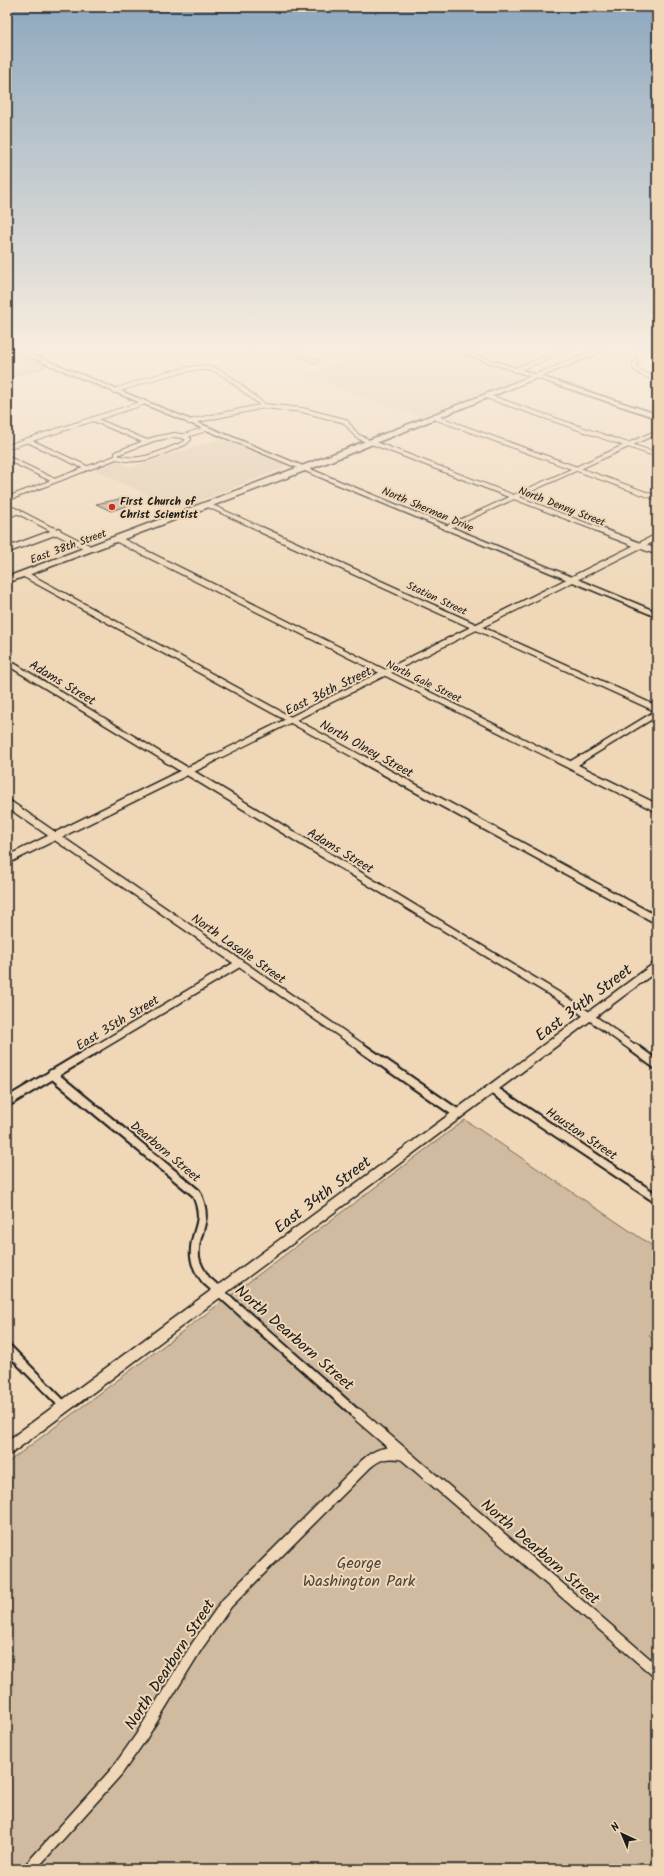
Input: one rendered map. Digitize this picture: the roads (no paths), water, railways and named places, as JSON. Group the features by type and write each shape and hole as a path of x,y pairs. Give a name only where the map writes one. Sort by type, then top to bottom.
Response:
{"main road":[{"name":"North Sherman Drive","path":"225,437 657,615"},
{"name":"East 38th Street","path":"7,576 379,437"},
{"name":"East 38th Street","path":"368,441 380,437"},
{"name":"East 38th Street","path":"7,580 208,505 301,467"},
{"name":"East 34th Street","path":"7,1449 657,966"}],"street":[{"path":"7,447 38,437"},
{"path":"134,437 147,442"},
{"path":"117,457 117,453 163,437"},
{"path":"7,499 53,480 117,457 128,461 138,460 188,442 189,439 185,437"},
{"name":"North Denny Street","path":"358,437 657,552"},
{"path":"487,437 657,498"},
{"path":"604,437 657,455"},
{"path":"446,528 647,437"},
{"path":"27,440 87,468"},
{"path":"7,458 53,480"},
{"name":"Station Street","path":"208,505 657,709"},
{"path":"7,506 87,547"},
{"path":"7,516 18,511"},
{"path":"7,550 58,532"},
{"name":"East 36th Street","path":"7,860 188,772 657,537"},
{"name":"North Gale Street","path":"117,539 657,808"},
{"name":"North Olney Street","path":"24,574 657,920"},
{"name":"Adams Street","path":"7,662 590,1016 657,1065"},
{"path":"571,765 657,713"},
{"name":"North Lasalle Street","path":"7,803 458,1114"},
{"name":"East 35th Street","path":"7,1102 240,963"},
{"name":"Dearborn Street","path":"52,1074 196,1193 200,1200 204,1214 194,1247 195,1260 203,1276 219,1291"},
{"name":"Houston Street","path":"492,1089 657,1198"},
{"name":"North Dearborn Street","path":"219,1291 404,1455 657,1672"},
{"path":"7,1348 64,1406"},
{"name":"North Dearborn Street","path":"29,1869 117,1771 141,1737 209,1626 227,1603 349,1482 368,1461 377,1454 384,1452 395,1452 404,1455"}],"place":[{"name":"First Church of Christ Scientist","path":"112,507"}],"park label":[{"name":"George Washington Park","path":"359,1571"}]}
